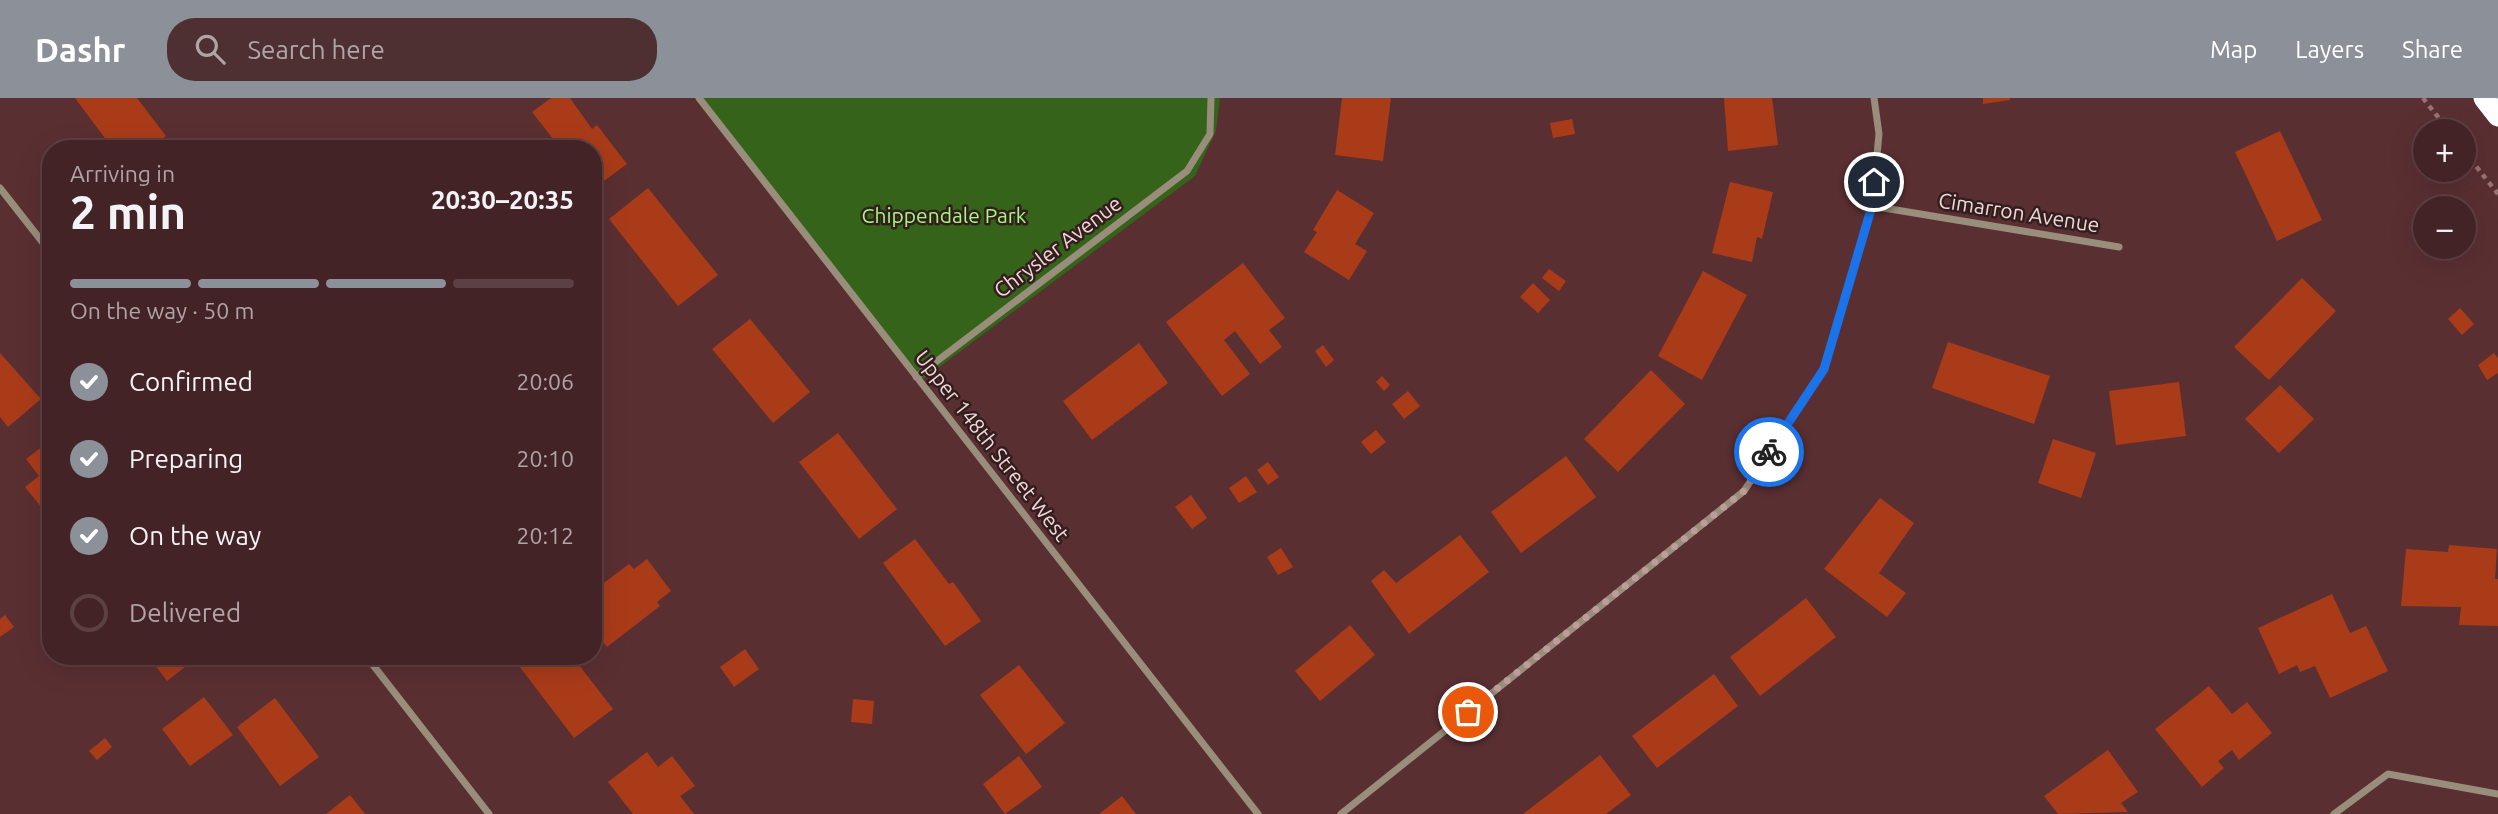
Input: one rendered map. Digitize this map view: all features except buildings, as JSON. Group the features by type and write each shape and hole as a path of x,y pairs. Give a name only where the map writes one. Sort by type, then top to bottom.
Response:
{"highway":[{"path":"2484,98 2498,116"}],"street":[{"name":"Upper 148th Street West","path":"699,98 1258,814"},
{"name":"Chrysler Avenue","path":"916,377 1186,171 1210,134 1211,98"},
{"path":"1341,814 1744,491 1824,369 1872,206 1879,134 1874,98"},
{"path":"0,188 42,242"},
{"name":"Cimarron Avenue","path":"1872,206 2119,247"},
{"path":"373,665 489,814"},
{"path":"2334,814 2388,774 2498,793"}],"path":[{"path":"2423,98 2440,119"},
{"path":"2476,166 2498,194"}],"green space":[{"name":"Chippendale Park","path":"702,98 1220,98 1216,131 1195,176 922,380"}],"way so far":[{"path":"1468,712 1744,491 1769,452"}],"route":[{"path":"1769,452 1824,369 1872,206 1874,182"}]}
